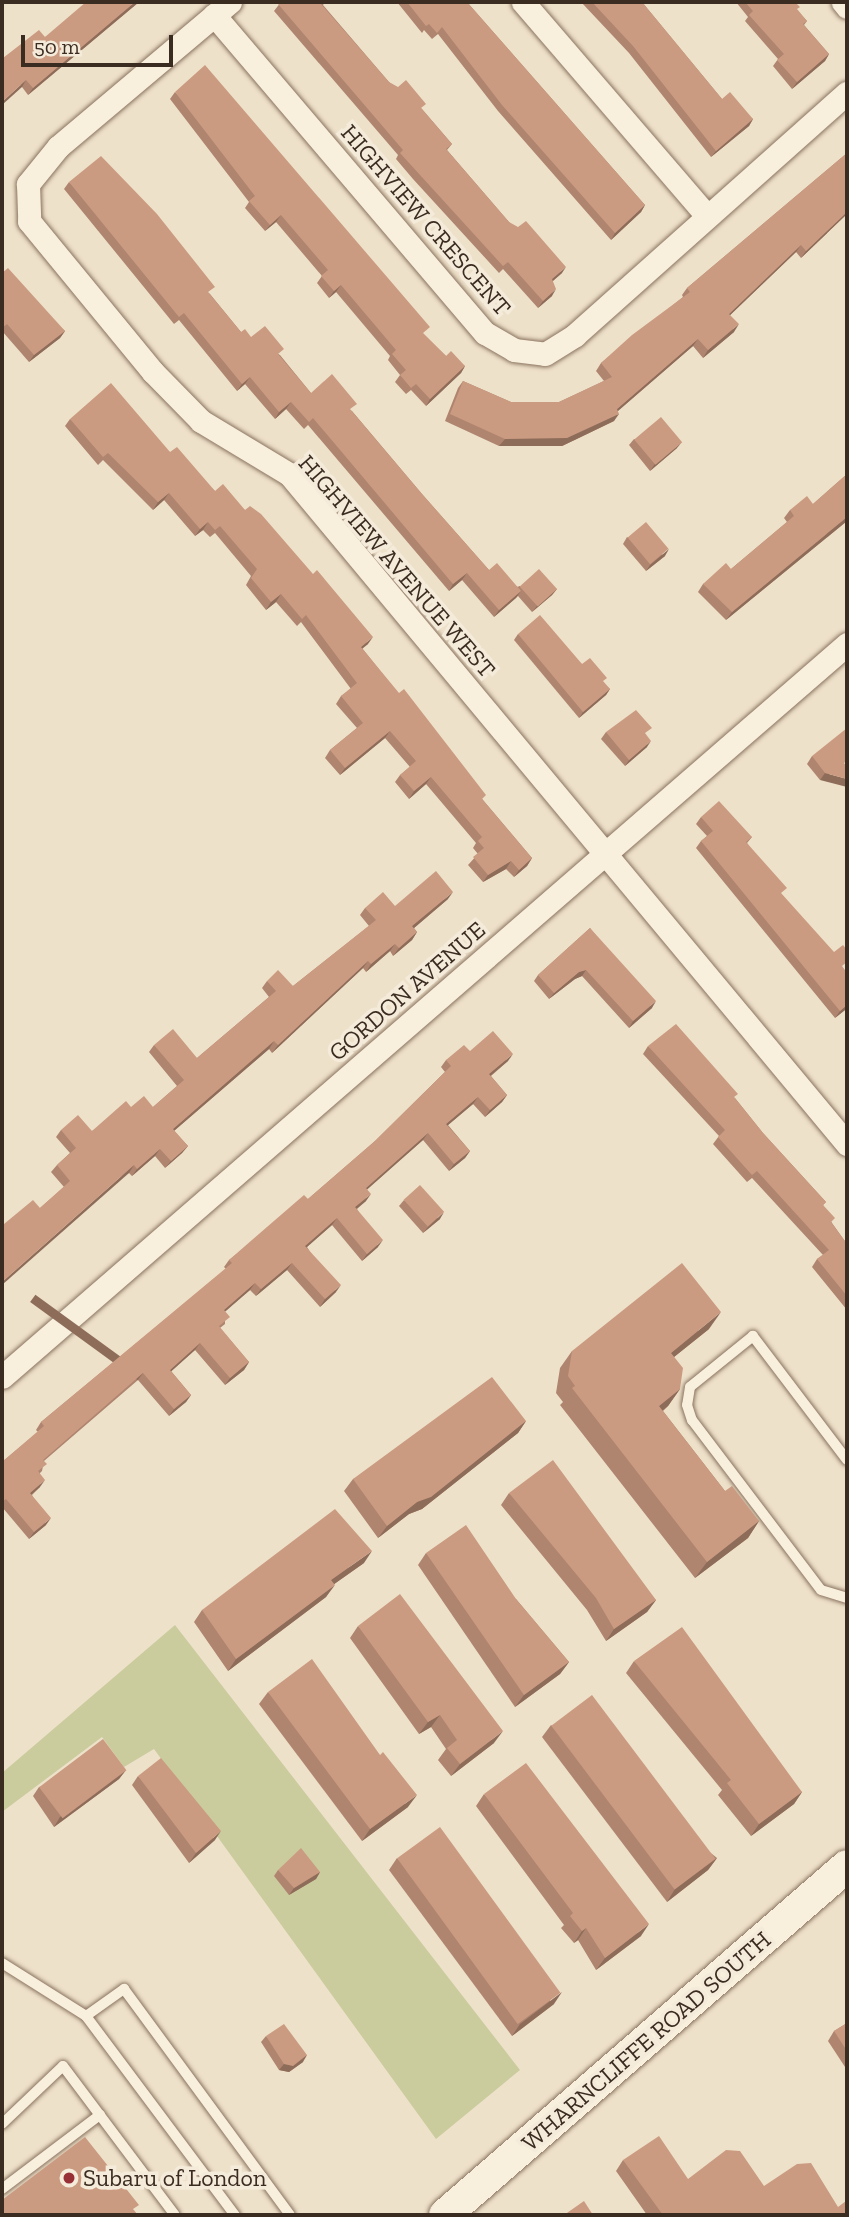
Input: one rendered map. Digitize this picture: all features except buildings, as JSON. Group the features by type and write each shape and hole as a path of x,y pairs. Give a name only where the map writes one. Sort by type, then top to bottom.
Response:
{"main road":[{"name":"WHARNCLIFFE ROAD SOUTH","path":"453,2212 847,1866"}],"street":[{"path":"523,2 706,215"},
{"path":"843,2 847,7"},
{"name":"HIGHVIEW CRESCENT","path":"222,9 485,333 514,350 545,355 575,335 706,215 847,93"},
{"name":"HIGHVIEW AVENUE WEST","path":"222,9 58,147 28,184 29,220 153,372 201,421 289,474 608,852 847,1144"},
{"name":"GORDON AVENUE","path":"2,1377 847,644"}],"lane":[{"path":"847,1460 752,1336 707,1369 690,1387 687,1405 692,1420 821,1590 847,1598"},
{"path":"2,1963 86,2016 235,2215"},
{"path":"86,2016 124,1989 290,2215"},
{"path":"2,2124 63,2066 175,2215"},
{"path":"2,2189 100,2115"}],"green space":[{"path":"175,1625 520,2070 436,2139 154,1749 124,1767 102,1737 2,1812 2,1773"}],"place":[{"name":"Subaru of London","path":"69,2178"}]}
